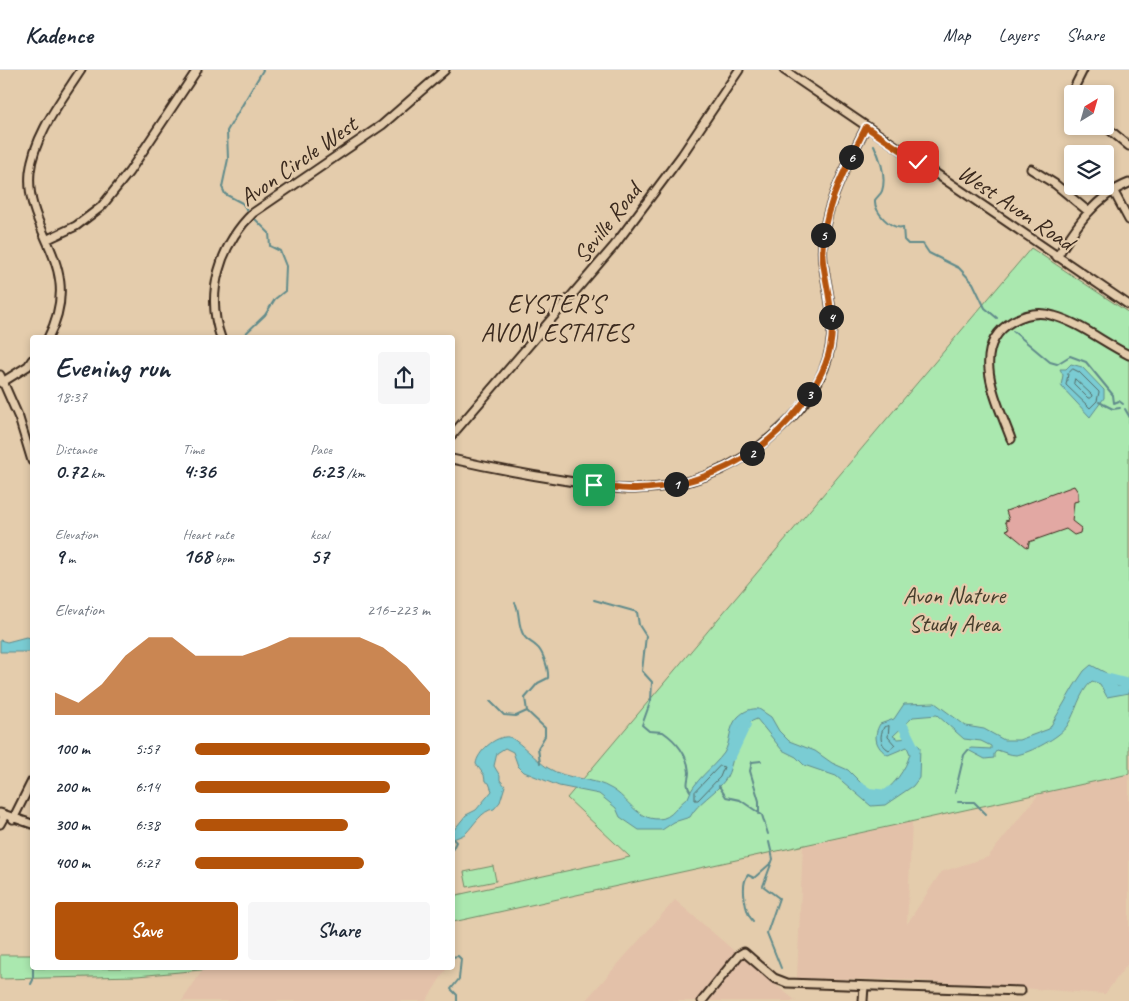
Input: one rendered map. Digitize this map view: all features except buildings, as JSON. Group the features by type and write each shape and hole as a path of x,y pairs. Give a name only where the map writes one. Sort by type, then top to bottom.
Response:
{"street":[{"path":"49,335 59,309 60,294 57,263 30,189 32,160 36,144 81,70"},
{"path":"48,239 76,226 101,207 129,172 197,70"},
{"name":"Avon Circle West","path":"220,335 215,307 219,266 226,248 242,224 253,213 382,125 445,70"},
{"name":"Seville Road","path":"455,432 609,252 682,155 739,70"},
{"name":"West Avon Road","path":"784,70 1129,305"},
{"path":"1076,85 1083,70"},
{"path":"455,460 532,476 634,490 672,485 704,477 748,456 766,442 790,419 813,390 825,368 832,329 823,262 823,235 831,207 866,127"},
{"path":"1114,134 1129,146"},
{"path":"1031,169 1055,184 1089,212"},
{"path":"1129,183 1114,192 1129,220"},
{"path":"1057,257 1089,212 1110,195"},
{"path":"1012,439 992,388 988,370 988,358 994,343 1010,323 1034,314 1053,315 1129,355"},
{"path":"30,363 28,366 1,380 19,418 30,454"},
{"path":"13,819 30,785"},
{"path":"0,824 2,814 30,823"},
{"path":"702,1001 744,952 779,981 864,986 1021,990"},
{"path":"863,1001 864,986"}],"shaded area":[{"path":"1129,774 1129,962 1105,994 909,980 797,978 803,846 912,822 907,924 941,872 988,857 1039,794"},
{"path":"675,900 739,955 796,1001 585,1001"},
{"path":"446,970 426,1001 182,1001 202,971"}],"green space":[{"name":"Avon Nature Study Area","path":"1031,248 1129,313 1129,774 455,922 455,895 630,857 567,798"},
{"path":"493,866 496,881 467,887 464,872"},
{"path":"0,955 30,955 30,970 201,970 137,976 0,979"}],"water":[{"path":"1071,364 1082,367 1104,390 1104,398 1090,417 1061,386 1063,375 1060,369 1066,369"},
{"path":"30,638 30,652 0,652 0,640 7,642"},
{"path":"1091,665 1106,673 1117,686 1122,686 1129,679 1129,693 1107,697 1100,684 1092,681 1084,691 1067,726 1058,735 1044,744 1022,754 1014,755 997,750 994,758 985,759 968,750 971,748 991,749 991,746 981,741 964,739 937,715 913,717 893,736 898,739 910,738 920,747 919,778 913,786 885,805 871,806 836,776 804,765 796,757 782,750 757,719 743,729 736,746 729,773 721,785 697,807 690,817 674,822 662,830 639,830 620,817 616,808 599,794 559,786 524,772 518,766 513,752 505,748 497,753 494,766 505,786 500,802 494,809 482,815 466,833 455,838 455,829 466,815 476,810 492,791 476,764 477,759 488,745 504,737 513,739 555,772 605,785 618,793 644,816 658,819 667,817 688,798 694,786 720,759 738,717 748,710 759,709 771,717 779,731 789,741 815,751 832,763 848,770 871,793 878,795 889,788 898,778 910,754 907,747 888,755 880,748 876,741 876,733 880,724 894,719 904,704 935,703 966,726 984,729 1004,740 1019,740 1049,729 1084,671"}],"waterway":[{"path":"250,214 242,203 225,194 222,187 228,159 227,131 263,70"},
{"path":"874,145 884,179 882,191 875,200 875,205 880,215 893,226 903,227 904,240 908,244 923,244 929,253 959,268 973,283 985,308 997,318"},
{"path":"244,335 265,315 275,299 285,291 286,266 280,251 270,246 269,233 253,217"},
{"path":"1013,331 1050,362 1057,364 1070,356 1086,362 1113,395 1114,403 1119,401 1123,404"},
{"path":"1099,402 1113,409 1120,408"},
{"path":"1125,409 1129,416"},
{"path":"594,600 637,612 639,625 646,636 642,671 652,682 651,700 642,725 649,731 663,732 684,754 689,772 687,784 690,791"},
{"path":"515,603 518,609 522,632 525,638 539,648 548,670 548,678 538,683 525,698 527,711 545,728 545,736 538,748 540,763"},
{"path":"1098,676 1129,684"},
{"path":"490,701 504,715 516,716 527,711"},
{"path":"905,716 901,722 915,750"},
{"path":"731,756 746,724"},
{"path":"955,793 964,755 968,750"},
{"path":"759,814 759,801 750,771 752,762 761,761"},
{"path":"719,786 726,797 740,800 762,815 768,834"},
{"path":"859,787 869,793 887,795 891,791"},
{"path":"958,802 974,802 986,814"},
{"path":"769,842 773,859 763,886 779,898 767,933 781,968"},
{"path":"753,921 744,898 744,885 748,875 754,878 772,862"},
{"path":"455,956 458,956 461,959 459,979 451,989 457,995 457,1001"},
{"path":"31,984 33,970"}],"district":[{"name":"EYSTER'S AVON ESTATES","path":"556,318"}],"route":[{"path":"594,485 634,490 672,485 704,477 725,469 748,456 790,419 813,390 825,368 832,329 830,300 823,262 823,235 831,207 866,127 918,162"}]}
